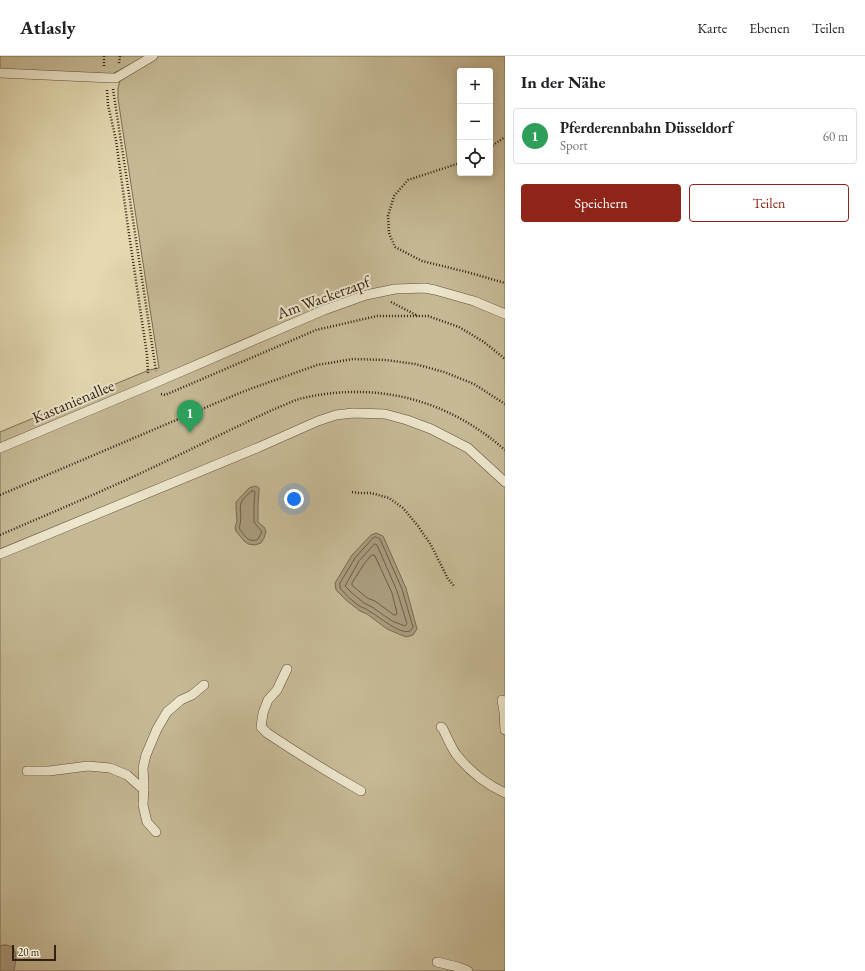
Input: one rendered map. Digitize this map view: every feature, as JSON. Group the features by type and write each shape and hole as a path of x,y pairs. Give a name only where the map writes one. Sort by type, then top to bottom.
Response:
{"lane":[{"path":"0,73 116,78 153,56"},
{"name":"Am Wackerzapf","path":"157,380 324,310 373,293 404,288 430,289 474,301 505,314"},
{"name":"Kastanienallee","path":"0,448 157,380"},
{"path":"0,554 257,448 318,421 353,413 385,414 431,429 468,448 505,482"},
{"path":"287,669 278,690 268,700 263,713 261,727 309,760 361,791"},
{"path":"156,832 148,822 143,805 143,768 146,755 157,729 167,712 181,700 192,695 204,685"},
{"path":"502,700 505,730"},
{"path":"441,727 444,729 456,753 472,772 505,793"},
{"path":"27,772 48,772 88,766 110,768 127,775 144,790"},
{"path":"437,962 468,971"}],"path":[{"path":"111,78 107,89 108,105 121,169 147,355 148,374 157,380"},
{"path":"111,78 157,380 161,394 165,395 316,330 377,316 428,316 459,327 484,342 505,359"},
{"path":"493,145 505,137"},
{"path":"457,164 408,180 394,196 388,216 389,233 395,247 422,261 505,283"},
{"path":"373,293 419,316"},
{"path":"0,495 242,392 317,365 353,359 386,360 414,364 444,372 474,384 505,404"},
{"path":"352,492 372,493 389,498 403,508 431,545 448,579 455,587"}],"shaded area":[{"path":"0,56 145,56 110,75 0,70"},
{"path":"158,56 505,56 505,971 0,971 0,432 149,370 159,368 118,99 118,88 120,81"}],"water":[{"path":"256,486 259,488 258,522 266,531 261,543 255,545 248,544 244,541 235,528 237,521 236,502 249,488"},
{"path":"376,533 383,536 406,588 417,629 413,635 406,637 387,629 367,614 360,611 336,590 335,583 352,555 371,535"},
{"path":"0,946 10,946 15,951 16,957 14,971 0,971"}],"place":[{"name":"Pferderennbahn Düsseldorf","path":"190,433"}]}
